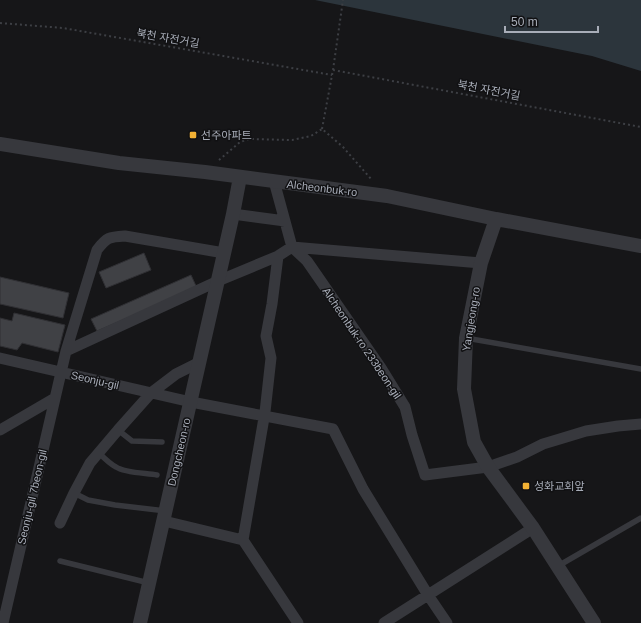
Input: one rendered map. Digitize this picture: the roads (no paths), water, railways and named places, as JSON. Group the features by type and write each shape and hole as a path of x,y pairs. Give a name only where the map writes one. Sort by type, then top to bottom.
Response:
{"street":[{"name":"Alcheonbuk-ro","path":"0,144 119,163 205,172 387,196 496,219 641,246"},
{"name":"Dongcheon-ro","path":"140,623 200,362 240,177"},
{"path":"274,181 292,247"},
{"path":"233,214 285,221"},
{"name":"Yangjeong-ro","path":"496,219 481,263 466,338 464,389 474,442 488,467 533,528 594,623"},
{"path":"61,372 97,250 104,240 111,237 125,236 224,254"},
{"path":"66,351 218,281 278,256 292,247 481,263"},
{"name":"Alcheonbuk-ro 233beon-gil","path":"292,247 307,261 381,368 405,407 412,435 426,475 488,467"},
{"path":"243,540 264,416 272,358 266,336 278,256"},
{"name":"Seonju-gil","path":"0,358 191,402 333,429 363,489 428,595"},
{"path":"60,523 90,463 118,430 152,393 176,374 200,362"},
{"name":"Seonju-gil 7beon-gil","path":"3,623 61,372"},
{"path":"0,430 55,398"},
{"path":"488,467 517,457 543,444 586,431 641,424"},
{"path":"165,516 243,540 298,623"},
{"path":"384,623 533,528"},
{"path":"428,595 447,623"}],"lane":[{"path":"466,338 641,369"},
{"path":"118,430 132,440 162,442"},
{"path":"99,453 117,468 125,471 157,475"},
{"path":"74,493 88,500 165,516"},
{"path":"558,566 641,518"},
{"path":"60,561 150,583"}],"place":[{"name":"선주아파트","path":"193,135"},
{"name":"성화교회앞","path":"526,486"}]}
